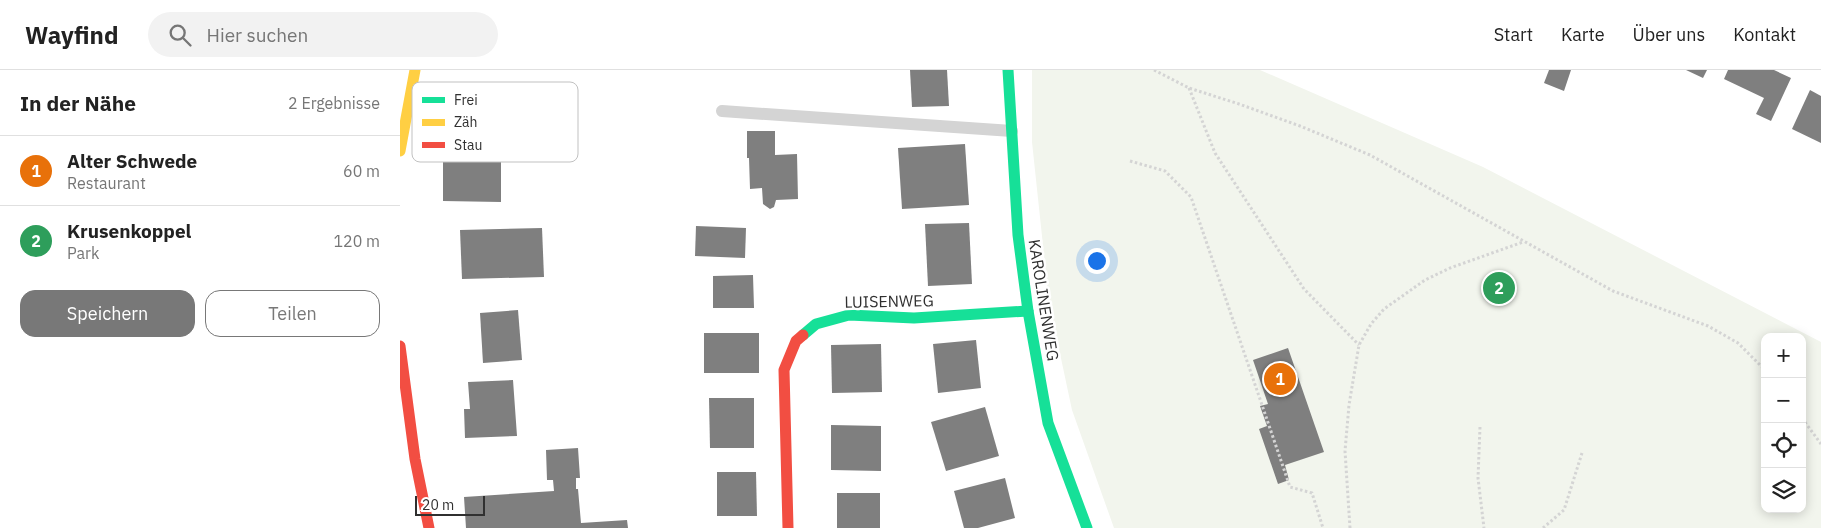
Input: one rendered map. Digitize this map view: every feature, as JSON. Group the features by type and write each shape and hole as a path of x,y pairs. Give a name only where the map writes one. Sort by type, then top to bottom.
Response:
{"street":[{"name":"KAROLINENWEG","path":"1008,70 1018,235 1028,311 1048,423 1087,528"},
{"path":"400,151 412,86"},
{"name":"LUISENWEG","path":"788,528 784,370 796,342 816,324 849,315 914,318 1028,311"},
{"path":"400,346 415,459 429,528"}],"lane":[{"path":"722,110 1012,131"}],"path":[{"path":"1154,70 1189,88 1300,126 1370,155 1612,291 1708,326 1738,343 1761,366"},
{"path":"1189,88 1215,154 1304,289 1359,345"},
{"path":"1130,161 1165,171 1191,197 1290,487 1312,494 1323,528"},
{"path":"1350,528 1345,451 1349,405 1359,345 1371,324 1384,309 1425,280 1450,268 1524,242"},
{"path":"1806,423 1821,444"},
{"path":"1480,427 1478,478 1484,528"},
{"path":"1543,528 1564,510 1582,454"}],"shaded area":[{"path":"1032,70 1260,70 1483,167 1804,333 1761,333 1761,513 1806,513 1806,334 1821,342 1821,528 1114,528 1072,410 1049,302 1032,142"}],"building":[{"path":"910,70 947,70 949,106 912,107"},
{"path":"1549,70 1571,70 1564,91 1544,83"},
{"path":"1686,70 1707,70 1703,78"},
{"path":"1728,70 1774,70 1791,78 1771,121 1756,114 1764,98 1724,79"},
{"path":"1810,90 1821,96 1821,143 1792,129"},
{"path":"747,131 775,131 775,155 797,154 798,199 776,200 774,207 770,209 763,204 762,188 750,189"},
{"path":"965,144 969,205 902,209 898,148"},
{"path":"443,162 501,162 501,202 443,201"},
{"path":"969,223 972,284 928,286 925,224"},
{"path":"696,226 746,228 745,258 695,256"},
{"path":"542,228 544,277 462,279 460,230"},
{"path":"753,275 754,308 713,308 713,276"},
{"path":"518,310 522,360 483,363 480,313"},
{"path":"704,333 759,333 759,373 704,373"},
{"path":"976,340 981,388 938,393 933,344"},
{"path":"881,344 882,392 832,393 831,345"},
{"path":"1288,348 1324,452 1285,465 1289,480 1278,484 1259,429 1267,426 1260,406 1268,404 1253,360"},
{"path":"513,380 517,436 465,438 464,409 470,409 468,382"},
{"path":"709,398 754,398 754,448 710,448"},
{"path":"985,407 999,456 946,471 931,422"},
{"path":"831,425 881,426 881,471 831,470"},
{"path":"578,448 580,478 576,478 576,489 578,489 581,523 627,520 628,528 466,528 464,497 554,491 553,480 547,480 546,450"},
{"path":"717,472 756,472 757,516 717,516"},
{"path":"1005,478 1015,518 978,528 964,528 954,491"},
{"path":"837,493 880,493 880,528 837,528"}],"traffic: fast":[{"path":"1008,70 1018,235 1028,311 1048,423 1087,528"},
{"path":"803,335 816,324 849,315 914,318 1028,311"}],"traffic: slow":[{"path":"413,82 415,70"},
{"path":"400,151 412,86"}],"traffic: jam":[{"path":"788,528 784,370 796,341 803,335"},
{"path":"400,346 415,459 429,528"}],"place":[{"name":"Krusenkoppel","path":"1499,288"},
{"name":"Alter Schwede","path":"1280,379"}]}
